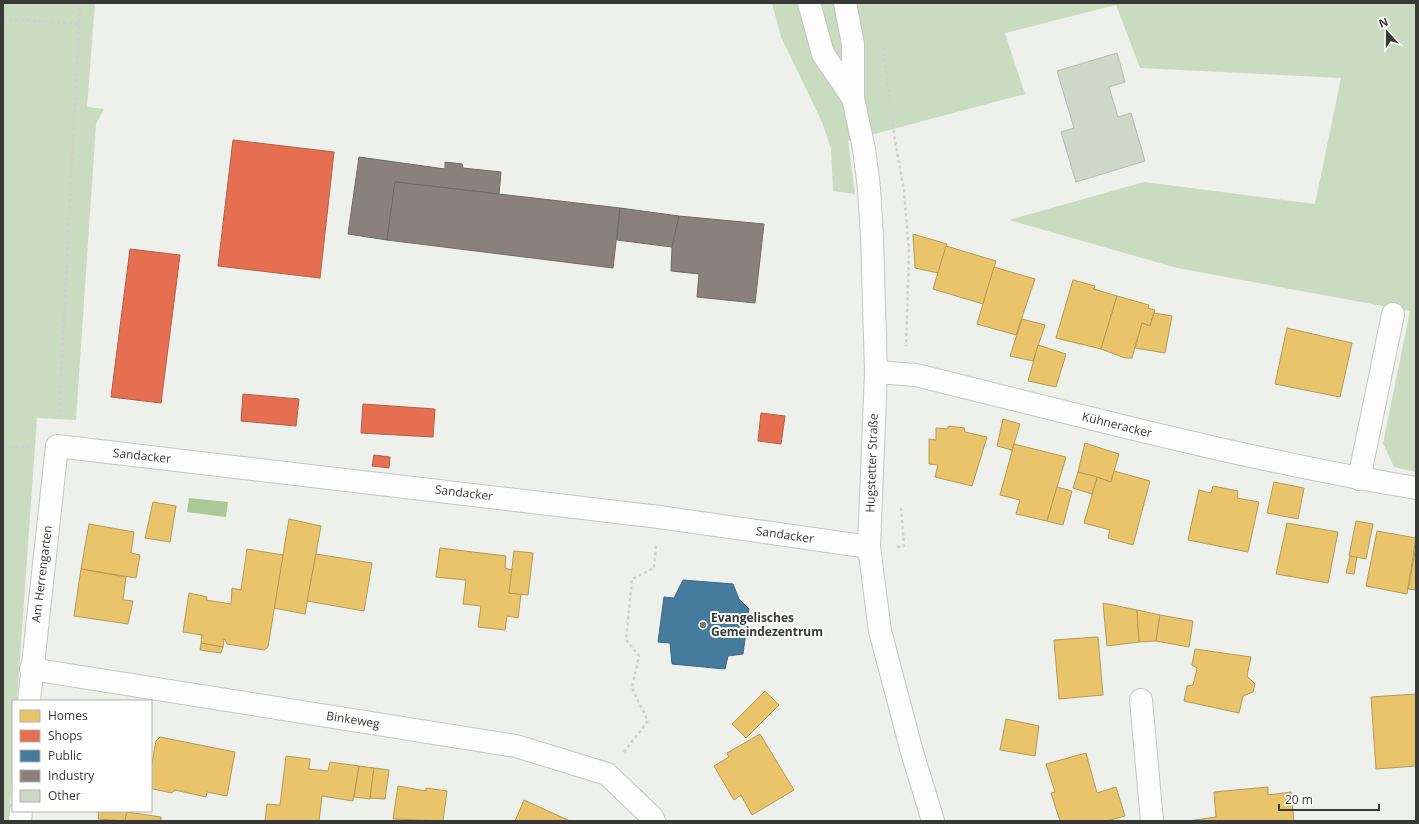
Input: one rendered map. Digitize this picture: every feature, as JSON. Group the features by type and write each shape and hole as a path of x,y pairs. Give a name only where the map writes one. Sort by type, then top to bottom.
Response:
{"street":[{"name":"Hugstetter Straße","path":"809,3 823,54 853,98"},
{"name":"Hugstetter Straße","path":"845,3 853,44 853,98 864,149 869,188 876,372 869,547 880,631 912,752 933,821"},
{"path":"1359,479 1393,314"},
{"name":"Kühneracker","path":"876,372 916,375 1170,438 1359,479 1416,488"},
{"name":"Sandacker","path":"57,446 659,517 869,547"},
{"name":"Am Herrengarten","path":"29,700 31,668 57,446"},
{"name":"Binkeweg","path":"31,668 516,746 607,774 652,817 654,821"},
{"path":"1141,700 1152,821"}],"path":[{"path":"57,446 80,3"},
{"path":"3,19 78,24"},
{"path":"883,45 895,141"},
{"path":"607,774 648,721 632,688 639,656 626,640 632,579 654,568 659,517"}],"shaded area":[{"path":"3,3 95,3 87,107 104,109 96,124 76,420 37,418 17,700 12,700 12,777 9,821 3,821"},
{"path":"772,3 1416,3 1416,472 1394,467 1383,443 1410,311 1177,268 1009,220 1144,182 1315,204 1341,78 1140,68 1116,5 1005,33 1025,94 848,141 855,194 833,191 831,149 822,122 781,37"},
{"path":"189,498 228,502 226,517 187,512"}],"building: Homes":[{"path":"913,234 947,244 938,273 915,268"},
{"path":"946,246 996,261 983,304 933,289"},
{"path":"994,267 1035,279 1016,335 977,324"},
{"path":"1073,280 1095,286 1094,289 1117,296 1101,349 1056,338"},
{"path":"1117,296 1149,305 1148,308 1155,310 1150,326 1142,323 1132,358 1125,358 1101,349"},
{"path":"1154,313 1172,316 1165,353 1135,348 1142,323 1150,326"},
{"path":"1022,319 1045,325 1033,361 1010,356"},
{"path":"1287,328 1352,343 1340,397 1275,384"},
{"path":"1038,345 1066,354 1056,387 1028,381"},
{"path":"1003,419 1020,424 1012,450 997,446"},
{"path":"949,426 964,428 965,432 987,437 972,486 935,477 938,465 929,464 929,439 936,440 936,428 947,429"},
{"path":"1085,443 1119,454 1111,482 1078,472"},
{"path":"1014,444 1066,457 1047,521 1016,514 1020,500 1000,495"},
{"path":"1114,471 1150,481 1133,545 1108,538 1110,530 1084,523 1097,477 1111,482"},
{"path":"1078,472 1097,477 1092,494 1073,488"},
{"path":"1274,482 1304,488 1298,519 1267,513"},
{"path":"1213,486 1238,491 1237,498 1259,502 1248,552 1188,540 1199,490 1211,493"},
{"path":"1057,487 1072,491 1063,525 1047,521"},
{"path":"153,502 176,506 170,542 145,538"},
{"path":"289,519 321,526 305,614 274,608"},
{"path":"1356,521 1373,524 1366,559 1349,556"},
{"path":"1287,523 1338,532 1328,583 1276,574"},
{"path":"89,524 134,532 131,553 140,555 136,578 81,569"},
{"path":"1377,531 1416,538 1407,594 1366,586"},
{"path":"1416,546 1416,590 1408,589"},
{"path":"440,548 506,556 505,568 512,570 509,593 521,594 518,618 507,616 505,630 478,627 481,606 463,604 466,580 436,577"},
{"path":"247,549 283,555 268,647 264,650 227,644 224,639 223,647 201,643 202,635 183,632 189,593 207,597 206,600 231,604 232,588 241,590"},
{"path":"514,551 533,553 528,595 509,593"},
{"path":"316,554 372,563 364,611 307,601"},
{"path":"1350,556 1357,557 1354,574 1346,573"},
{"path":"81,569 126,577 123,600 133,601 128,624 74,616"},
{"path":"1103,603 1137,610 1139,642 1107,646"},
{"path":"1137,610 1160,615 1156,641 1139,642"},
{"path":"1160,615 1193,621 1189,647 1156,641"},
{"path":"1098,637 1103,695 1059,699 1054,640"},
{"path":"201,643 223,647 221,653 200,650"},
{"path":"1195,649 1251,657 1247,676 1255,684 1253,692 1243,696 1239,713 1184,701 1187,686 1193,685 1197,668 1192,665"},
{"path":"765,691 779,705 746,738 732,724"},
{"path":"1416,694 1416,766 1376,769 1371,697"},
{"path":"1006,719 1039,726 1035,756 1000,750"},
{"path":"760,734 794,790 752,815 741,795 734,800 714,766 729,757 727,753"},
{"path":"160,737 235,752 227,796 207,792 206,797 175,790 172,793 153,789 152,763 156,741"},
{"path":"1086,753 1097,793 1116,787 1125,816 1107,821 1060,821 1051,793 1055,792 1046,764"},
{"path":"286,756 310,759 309,769 328,771 330,762 359,766 353,801 322,796 319,821 265,821 267,804 280,805"},
{"path":"359,766 374,768 370,799 354,797"},
{"path":"374,768 389,770 385,799 370,798"},
{"path":"398,786 426,791 426,788 447,791 443,821 393,819"},
{"path":"1268,787 1268,795 1291,792 1294,821 1188,821 1216,817 1214,792"},
{"path":"524,800 570,821 515,821"},
{"path":"99,812 127,812 125,821 98,819"},
{"path":"127,812 161,817 161,821 125,821"}],"building: Shops":[{"path":"233,140 334,152 320,278 218,266"},
{"path":"130,249 180,255 161,403 111,397"},
{"path":"243,394 299,399 296,426 241,421"},
{"path":"363,404 435,409 433,437 361,433"},
{"path":"761,413 785,416 781,444 758,441"},
{"path":"374,455 390,457 389,468 372,466"}],"building: Public":[{"name":"Evangelisches Gemeindezentrum","path":"683,580 733,584 739,599 749,609 743,654 728,656 725,669 672,664 670,643 658,642 664,597 674,598"}],"building: Industry":[{"path":"359,157 445,169 445,162 462,164 463,168 501,172 499,194 395,182 387,240 348,234"},
{"path":"395,182 620,208 613,268 387,240"},
{"path":"620,208 679,216 672,247 617,240"},
{"path":"679,216 764,224 755,303 697,297 699,274 671,271 672,247"}],"building: Other":[{"path":"1117,53 1125,82 1109,87 1118,117 1131,113 1145,161 1076,182 1061,132 1074,128 1057,71"}],"place":[{"name":"Evangelisches Gemeindezentrum","path":"703,625"}]}
